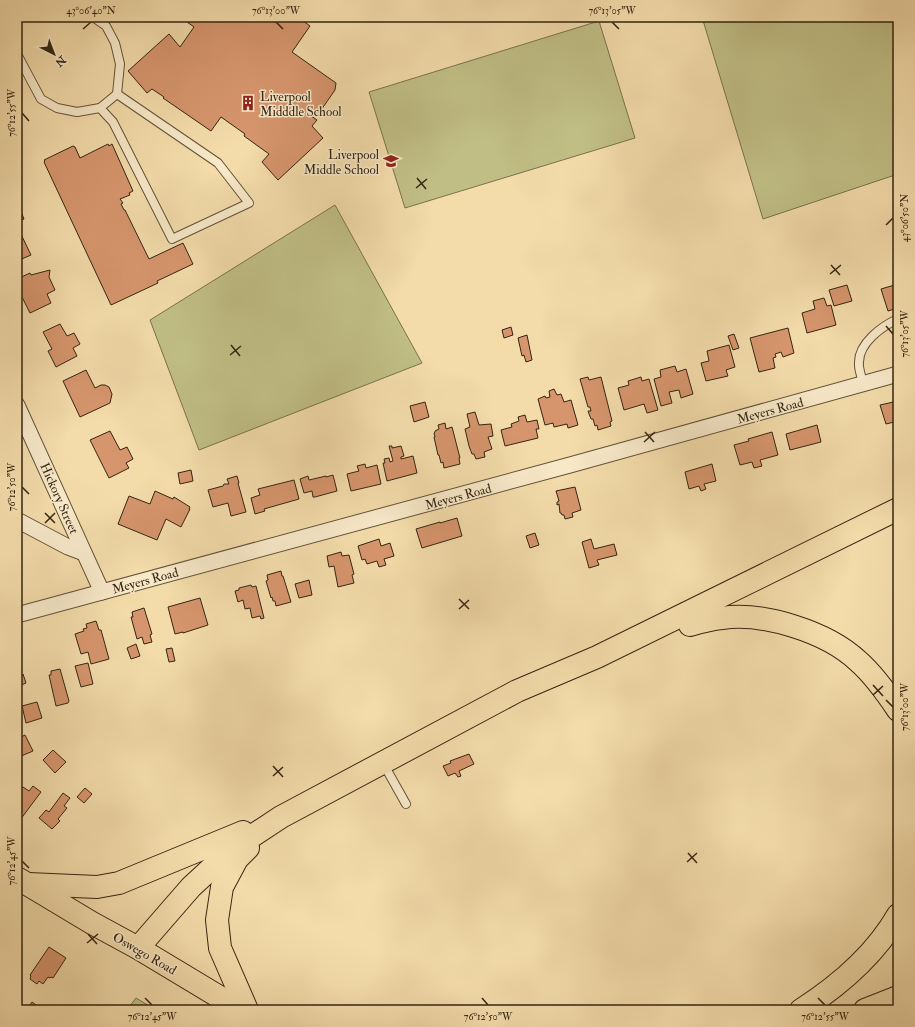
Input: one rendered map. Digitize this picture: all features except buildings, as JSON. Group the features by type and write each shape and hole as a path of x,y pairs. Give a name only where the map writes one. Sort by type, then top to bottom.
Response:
{"main road":[{"path":"138,948 191,887 231,850 281,817 432,735 517,691 597,657 898,509"},
{"path":"432,735 526,702 560,687 690,625 898,522"},
{"path":"690,625 723,617 755,617 795,626 831,642 857,660 881,684 898,710"},
{"path":"22,881 97,887 119,883 281,817"},
{"path":"247,1010 220,948 216,920 222,887 237,860 244,850 281,817"},
{"name":"Oswego Road","path":"22,881 241,1010"},
{"path":"801,1010 822,997 864,961 888,933 898,915"},
{"path":"865,1010 898,997"}],"street":[{"name":"Meyers Road","path":"17,615 570,465 898,374"},
{"name":"Hickory Street","path":"17,405 102,592"},
{"path":"17,520 68,547 84,553"}],"lane":[{"path":"17,54 41,99 57,108 77,112 100,108 117,94 120,64 115,43 106,26 93,17"},
{"path":"100,108 113,122 172,239 249,204 218,163 117,94"},
{"path":"863,384 858,363 860,351 880,330 898,319"},
{"path":"382,762 406,804"}],"shaded area":[{"path":"702,17 898,17 898,174 763,219"},
{"path":"599,21 635,138 405,208 369,92"},
{"path":"335,205 422,363 199,450 150,320"},
{"path":"136,998 156,1010 127,1010"}],"place":[{"name":"Liverpool Midddle School","path":"248,103"},
{"name":"Liverpool Middle School","path":"391,161"}]}
